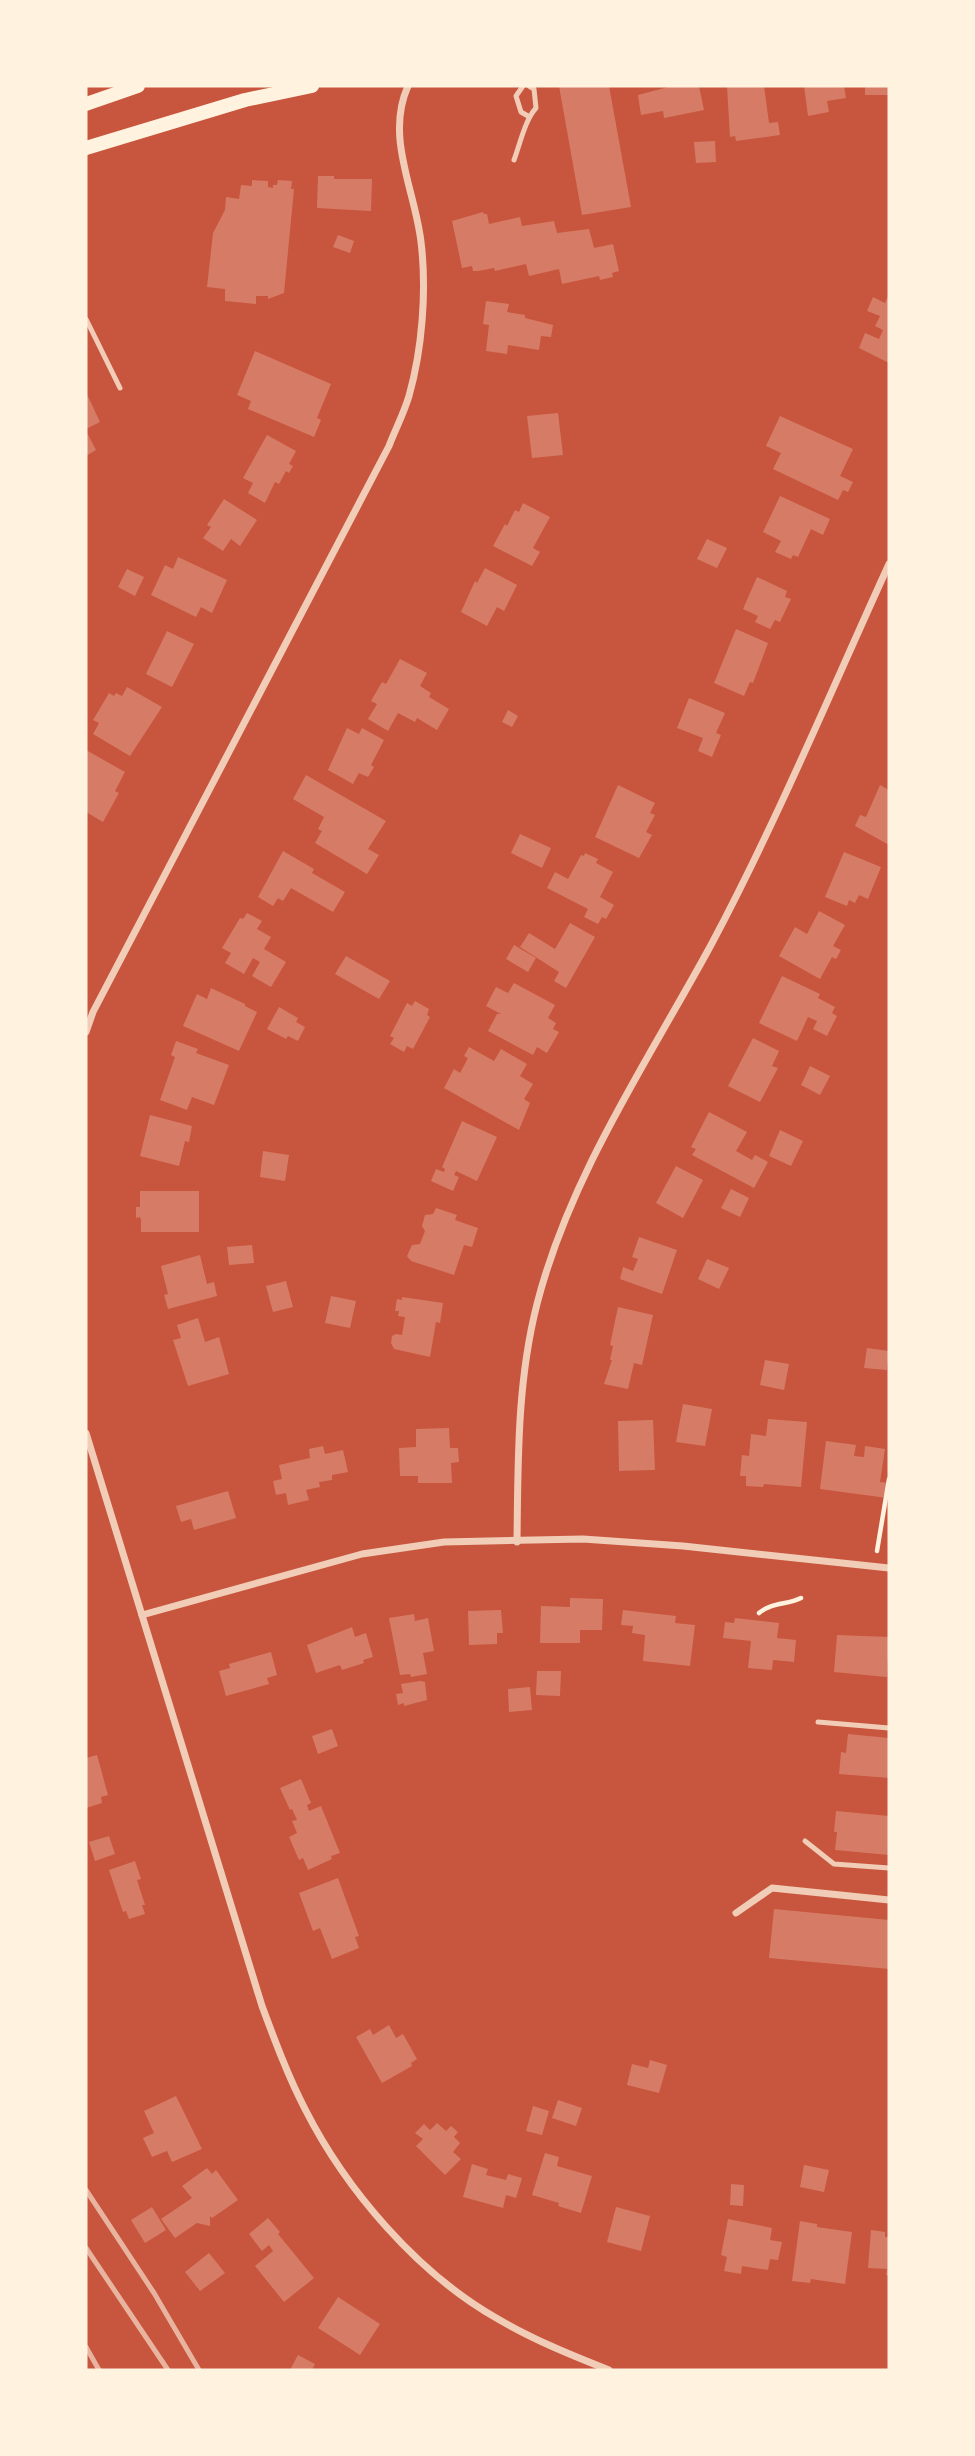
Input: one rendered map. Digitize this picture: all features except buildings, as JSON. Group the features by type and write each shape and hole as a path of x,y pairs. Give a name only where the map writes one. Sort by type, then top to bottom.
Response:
{"main road":[{"path":"86,104 138,86"},
{"path":"86,148 245,100 312,86"}],"street":[{"path":"86,1032 93,1012 383,457 408,398 420,348 422,296 421,243 398,123 401,101 408,86"},
{"path":"517,1542 522,1380 537,1303 561,1229 600,1145 712,943 775,817 889,564"},
{"path":"86,1433 262,2006 305,2110 341,2171 384,2226 437,2276 495,2318 551,2347 609,2370"},
{"path":"142,1615 362,1554 444,1542 596,1539 889,1568"},
{"path":"736,1913 772,1888 889,1900"}],"lane":[{"path":"523,86 516,96 521,112 528,116"},
{"path":"514,160 525,133 528,116 536,108 534,89 529,86"},
{"path":"86,319 120,388"},
{"path":"818,1722 889,1728"},
{"path":"805,1841 834,1864 889,1868"}],"path":[{"path":"877,1551 889,1479"},
{"path":"759,1613 772,1605 801,1598"}],"railway":[{"path":"86,2190 154,2293 199,2370"},
{"path":"86,2248 168,2370"},
{"path":"86,2347 99,2370"}]}
